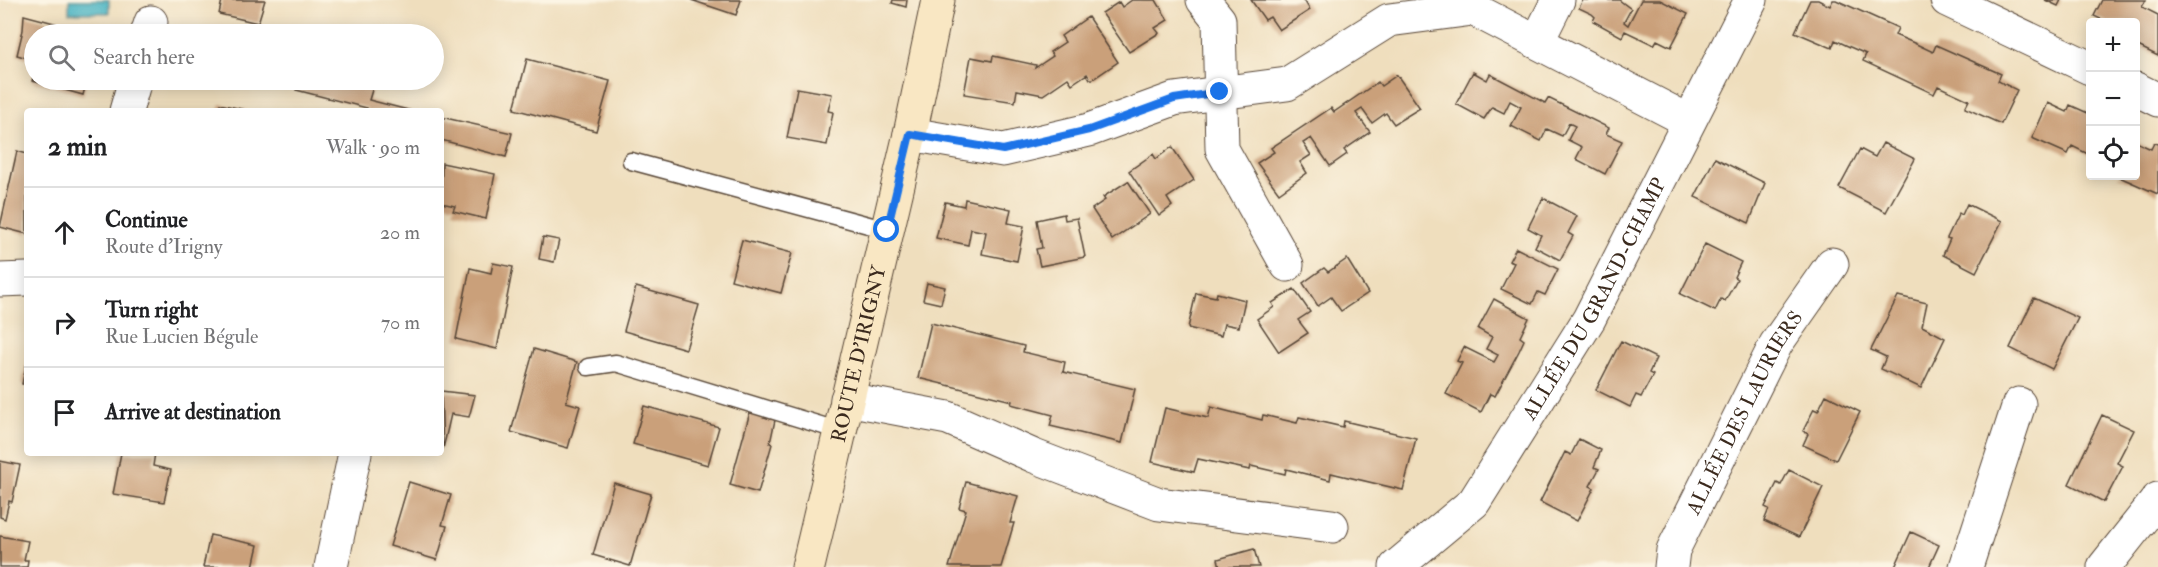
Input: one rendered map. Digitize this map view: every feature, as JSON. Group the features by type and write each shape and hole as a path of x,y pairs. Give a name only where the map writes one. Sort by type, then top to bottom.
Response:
{"street":[{"name":"ROUTE D'IRIGNY","path":"807,567 910,134 938,0"},
{"path":"1203,0 1219,20 1222,149 1287,265"},
{"path":"1537,42 1558,0"},
{"name":"ALLÉE DU GRAND-CHAMP","path":"1396,567 1474,501 1589,319 1751,0"},
{"path":"1947,0 2086,66"},
{"path":"910,134 1003,150 1089,130 1174,99 1287,84 1389,20 1473,9 1689,121"},
{"path":"127,108 132,90"},
{"path":"2140,91 2158,100"},
{"name":"ALLÉE DES LAURIERS","path":"1671,567 1673,550 1776,344 1832,264"},
{"path":"0,280 24,279"},
{"path":"847,399 948,418 1034,456 1159,504 1332,526"},
{"path":"1966,567 2019,404"},
{"path":"331,567 354,456"},
{"path":"2104,567 2158,498"}],"lane":[{"path":"631,161 887,230"},
{"path":"588,367 616,363 840,430"}],"water":[{"path":"69,0 109,0 109,13 69,13"}],"building":[{"path":"222,0 265,0 258,23 219,14"},
{"path":"691,0 741,0 736,15"},
{"path":"893,0 907,0 906,7 892,3"},
{"path":"1132,0 1156,0 1168,20 1155,28 1159,33 1129,52 1102,13 1119,2 1122,7"},
{"path":"1251,0 1304,0 1310,10 1279,30 1270,17 1265,20"},
{"path":"1583,0 1619,0 1631,9 1624,22 1628,25 1641,0 1660,0 1688,14 1671,47 1657,40 1654,45 1625,31 1622,37 1593,21 1595,17 1592,14 1579,8"},
{"path":"1810,0 1818,0 1830,6 1833,0 1836,0 1898,28 1895,35 1933,52 1936,45 2001,74 1998,81 2017,90 2001,124 1965,108 1969,100 1938,86 1934,94 1863,61 1866,54 1835,40 1832,48 1795,32"},
{"path":"2045,0 2061,0 2058,6"},
{"path":"2102,0 2146,0 2142,7 2158,15 2158,56 2140,47 2140,18 2098,18 2094,16"},
{"path":"24,15 58,24 24,24 24,57 17,55"},
{"path":"1088,17 1118,62 1093,79 1090,79 1087,74 1072,84 1068,78 1043,95 1017,90 1015,102 964,94 971,57 992,61 993,56 1036,65 1035,68 1053,56 1050,52 1065,42 1061,36"},
{"path":"527,59 610,81 596,131 514,109"},
{"path":"1473,72 1487,80 1490,74 1545,103 1548,98 1609,128 1606,134 1622,141 1605,174 1576,159 1582,147 1568,140 1575,126 1569,123 1562,136 1547,129 1541,141 1511,126 1521,107 1510,101 1504,113 1492,107 1484,119 1456,104"},
{"path":"1397,75 1420,108 1394,124 1386,113 1372,123 1362,109 1356,113 1370,132 1344,150 1347,154 1330,166 1311,138 1303,143 1311,155 1300,162 1307,173 1279,193 1257,163 1274,152 1271,148 1331,108 1334,112 1378,82 1381,86"},
{"path":"797,88 832,94 828,111 833,112 827,145 787,138"},
{"path":"65,90 84,90 83,95"},
{"path":"296,90 372,90 369,100 400,108 367,108"},
{"path":"2048,103 2067,112 2070,105 2086,112 2086,153 2072,146 2068,154 2032,138"},
{"path":"220,104 237,108 219,108"},
{"path":"444,118 512,133 506,157 444,141"},
{"path":"1883,143 1915,159 1886,212 1839,188 1860,149 1875,157"},
{"path":"2154,143 2158,144 2158,194 2126,180 2140,180 2140,144 2151,149"},
{"path":"1172,147 1194,180 1167,198 1172,206 1159,216 1129,171 1153,154 1156,159"},
{"path":"17,151 24,153 24,233 0,227"},
{"path":"1715,158 1765,183 1749,223 1695,197"},
{"path":"444,163 495,174 486,219 453,211 455,206 444,204"},
{"path":"1128,181 1150,214 1112,240 1092,209 1105,200 1103,197"},
{"path":"1543,198 1577,216 1568,233 1573,236 1560,260 1535,247 1541,235 1528,228"},
{"path":"965,199 1011,209 1008,223 1024,226 1017,261 982,254 986,232 971,229 968,245 936,238 945,202 964,206"},
{"path":"1967,204 2002,221 1976,272 1943,255 1950,239 1947,238 1959,213 1962,215"},
{"path":"1064,214 1065,220 1077,218 1085,257 1040,266 1036,249 1042,248 1037,220"},
{"path":"543,237 559,240 554,262 539,259"},
{"path":"742,240 792,253 781,293 731,280"},
{"path":"1705,244 1741,262 1734,277 1737,279 1725,301 1721,299 1715,311 1680,294"},
{"path":"1516,248 1558,269 1545,295 1538,292 1532,304 1501,289 1514,263 1509,261"},
{"path":"1347,259 1368,293 1341,311 1331,297 1318,306 1303,283 1324,268 1328,272"},
{"path":"493,263 513,267 497,349 456,339 470,268 491,273"},
{"path":"927,283 945,287 941,304 923,300"},
{"path":"636,287 699,305 686,349 624,331"},
{"path":"1294,289 1310,312 1298,320 1308,333 1279,352 1257,319 1274,307 1272,303"},
{"path":"1196,293 1216,297 1217,293 1245,300 1239,327 1224,324 1221,336 1188,328"},
{"path":"1898,296 1927,303 1922,326 1945,338 1921,388 1881,369 1886,357 1871,350"},
{"path":"2034,298 2078,318 2052,369 2010,348"},
{"path":"1494,299 1529,318 1520,337 1524,340 1519,351 1495,396 1490,394 1481,412 1446,394 1462,363 1457,361 1464,347 1494,362 1498,355 1486,349 1492,337 1478,329"},
{"path":"931,323 1024,346 1023,352 1065,362 1063,372 1135,389 1122,443 1050,426 1053,415 1011,404 1012,401 918,378"},
{"path":"1621,341 1656,358 1649,373 1653,375 1641,397 1636,395 1630,407 1596,390"},
{"path":"534,349 577,362 566,402 580,406 568,448 511,432"},
{"path":"444,391 475,395 469,417 451,414 444,445"},
{"path":"1826,395 1860,412 1836,460 1803,445 1808,434 1803,431 1814,409 1818,411"},
{"path":"644,406 719,427 708,465 633,444"},
{"path":"1211,407 1262,420 1263,415 1297,423 1299,417 1343,427 1344,421 1416,438 1403,490 1331,473 1330,480 1286,469 1285,474 1251,466 1250,470 1198,459 1194,472 1152,462 1165,408 1208,418"},
{"path":"750,412 775,420 770,443 772,444 758,493 730,485"},
{"path":"2102,415 2134,430 2117,463 2123,466 2104,502 2069,484"},
{"path":"1579,439 1601,450 1594,467 1599,469 1590,486 1594,488 1577,521 1540,502 1565,452 1571,455"},
{"path":"120,456 155,456 153,466 171,470 164,502 113,494"},
{"path":"0,461 20,465 12,502 9,501 5,519 0,517"},
{"path":"1789,470 1823,487 1799,537 1764,521 1769,509 1765,507 1777,483 1781,485"},
{"path":"409,482 451,495 442,525 447,526 437,560 390,546"},
{"path":"966,482 1018,496 1010,523 1014,523 1001,567 949,567 966,510 959,508"},
{"path":"614,483 651,494 630,566 593,555"},
{"path":"1911,532 1939,545 1929,567 1895,567"},
{"path":"210,535 258,545 253,567 203,567"},
{"path":"0,536 28,541 24,560 28,560 27,567 0,567"},
{"path":"1254,549 1259,567 1220,567 1218,559"}],"route":[{"path":"887,230 910,134 1003,150 1089,130 1174,99 1220,92"}]}
